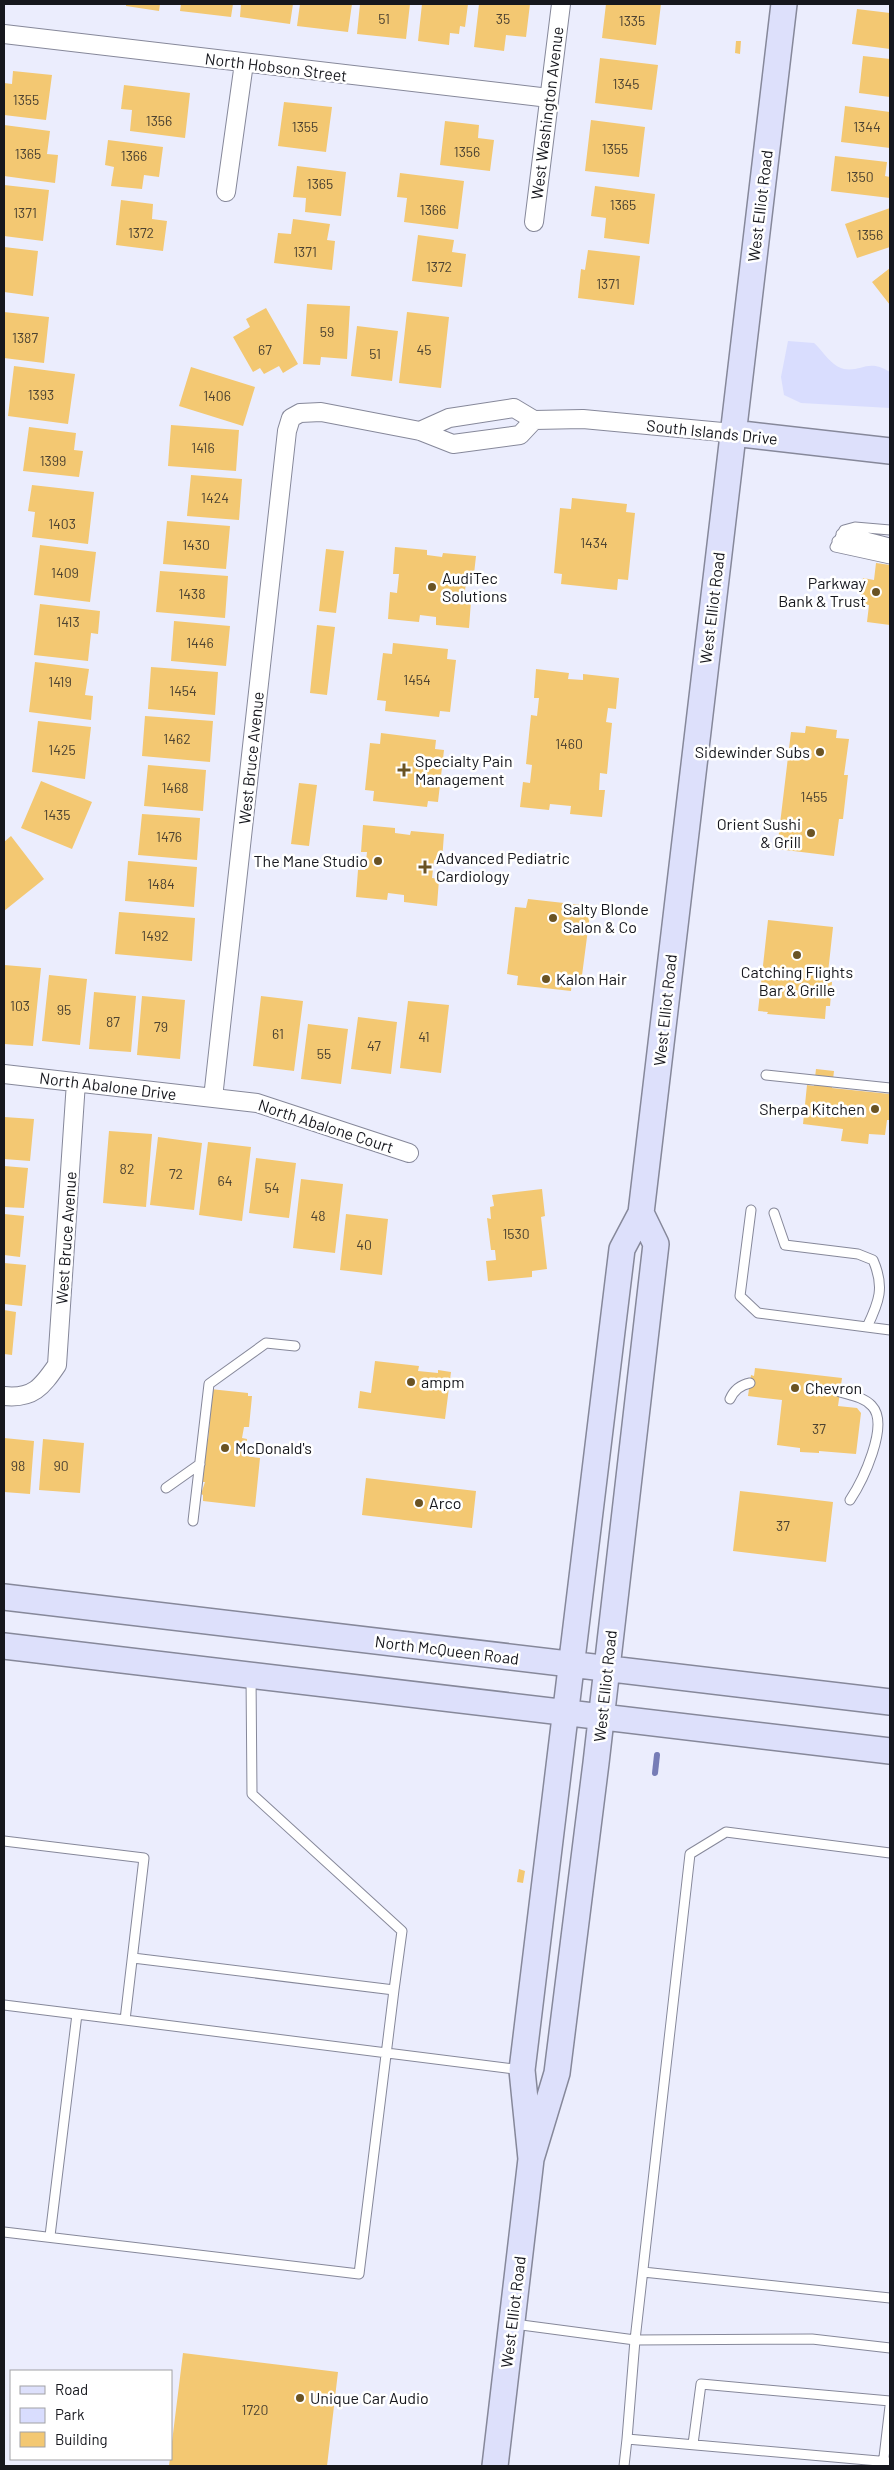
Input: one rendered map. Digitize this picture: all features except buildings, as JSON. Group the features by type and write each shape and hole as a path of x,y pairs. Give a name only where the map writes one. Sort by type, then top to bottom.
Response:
{"main road":[{"name":"West Elliot Road","path":"531,2159 522,2070 567,1714 622,1249 641,1212 784,4"},
{"name":"South Islands Drive","path":"734,434 890,451"},
{"name":"West Elliot Road","path":"495,2466 531,2159 557,2073 602,1717 656,1244 641,1212"},
{"name":"North McQueen Road","path":"4,1597 890,1702"},
{"path":"4,1646 890,1751"}],"street":[{"name":"West Washington Avenue","path":"534,222 561,4"},
{"name":"North Hobson Street","path":"4,34 549,98"},
{"path":"226,192 244,63"},
{"name":"South Islands Drive","path":"420,431 449,418 514,408 534,420 583,419 734,434"},
{"name":"West Bruce Avenue","path":"213,1098 287,431 291,418 300,413 321,412 420,431"},
{"path":"464,416 470,442"},
{"path":"420,431 453,444 520,435 534,420"},
{"name":"North Abalone Drive","path":"4,1074 213,1098"},
{"name":"West Bruce Avenue","path":"4,1396 18,1398 41,1388 57,1365 76,1082"},
{"name":"North Abalone Court","path":"213,1098 257,1103 409,1153"}],"lane":[{"path":"838,541 844,530 855,527 890,530"},
{"path":"838,541 863,536 890,543"},
{"path":"838,541 890,550"},
{"path":"838,541 890,559"},
{"path":"766,1074 890,1088"},
{"path":"751,1210 740,1296 758,1313 890,1330"},
{"path":"774,1213 785,1245 858,1254 873,1260 881,1277 878,1304 867,1327"},
{"path":"193,1521 209,1384 266,1342 295,1346"},
{"path":"730,1399 734,1391 743,1384 750,1383"},
{"path":"840,1392 863,1399 872,1406 878,1417 868,1469 850,1500"},
{"path":"166,1488 200,1464"},
{"path":"4,2232 359,2274 402,1931 252,1794 251,1676"},
{"path":"624,2466 635,2340 690,1854 726,1832 890,1853"},
{"path":"4,1840 144,1858 125,2020"},
{"path":"133,1958 394,1990"},
{"path":"4,2004 522,2070"},
{"path":"50,2236 77,2014"},
{"path":"643,2272 890,2298"},
{"path":"513,2324 635,2340 812,2339 890,2348"},
{"path":"693,2444 701,2384 890,2401"},
{"path":"627,2439 886,2464 890,2406"}],"green space":[{"path":"788,341 814,343 831,362 844,369 876,366 890,372 890,408 801,403 784,395 781,377"}],"waterway":[{"path":"655,1773 657,1755"}],"place":[{"name":"AudiTec Solutions","path":"432,587"},
{"name":"Parkway Bank & Trust","path":"876,592"},
{"name":"Sidewinder Subs","path":"820,752"},
{"name":"Specialty Pain Management","path":"404,770"},
{"name":"Orient Sushi & Grill","path":"811,833"},
{"name":"The Mane Studio","path":"378,861"},
{"name":"Advanced Pediatric Cardiology","path":"425,867"},
{"name":"Salty Blonde Salon & Co","path":"553,918"},
{"name":"Catching Flights Bar & Grille","path":"797,955"},
{"name":"Kalon Hair","path":"546,979"},
{"name":"Sherpa Kitchen","path":"875,1109"},
{"name":"ampm","path":"411,1382"},
{"name":"Chevron","path":"795,1388"},
{"name":"McDonald's","path":"225,1448"},
{"name":"Arco","path":"419,1503"},
{"name":"Unique Car Audio","path":"300,2398"}]}
